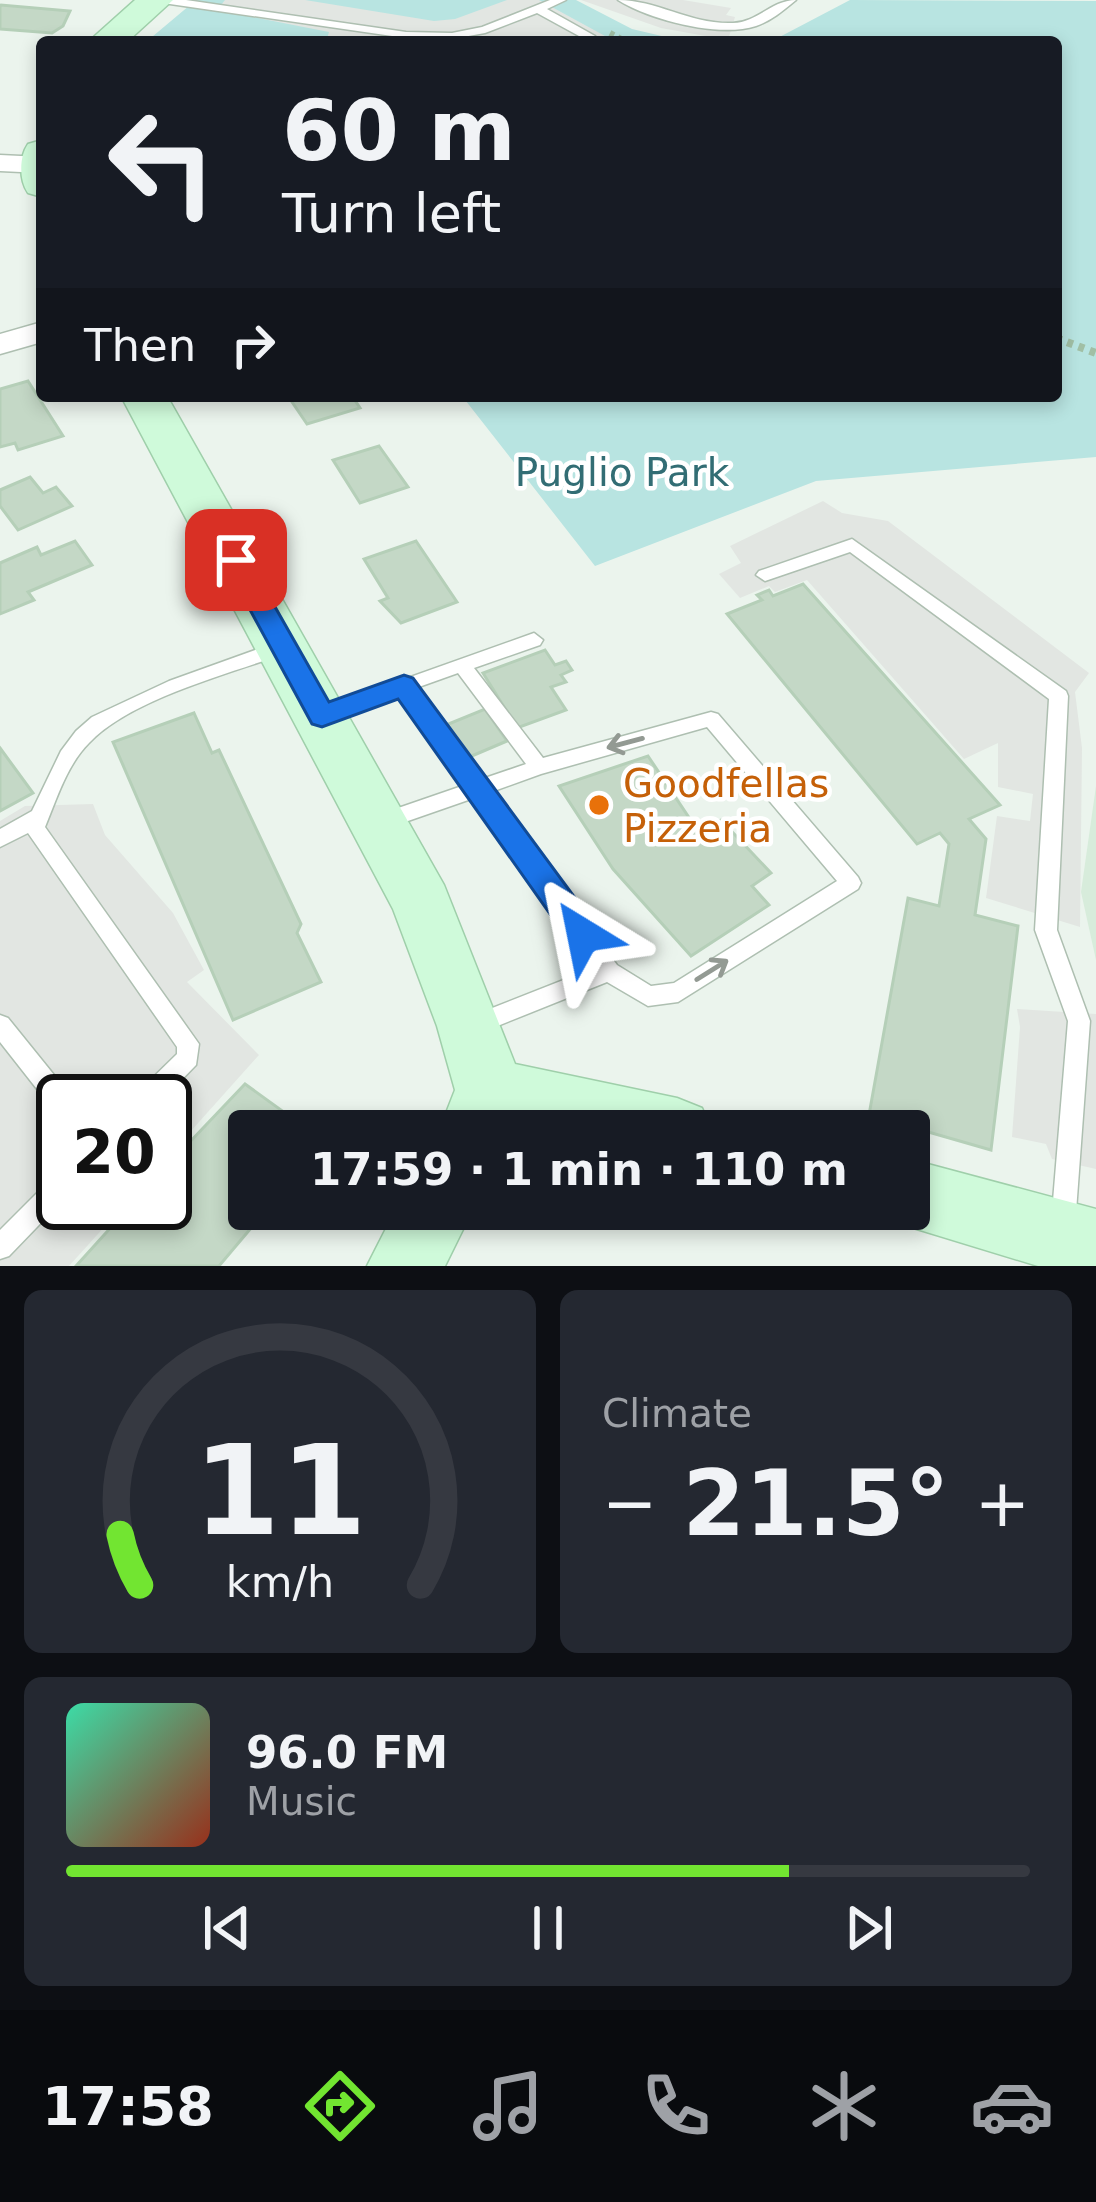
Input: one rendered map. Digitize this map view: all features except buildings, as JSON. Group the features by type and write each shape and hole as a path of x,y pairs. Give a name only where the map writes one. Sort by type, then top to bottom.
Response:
{"main road":[{"path":"114,36 159,0"},
{"path":"147,402 422,904 478,1082 592,1110"},
{"path":"930,1200 1079,1241"},
{"path":"404,1266 425,1230"}],"street":[{"path":"0,344 36,334"}],"lane":[{"path":"159,0 452,36 484,30 560,0"},
{"path":"624,0 676,17 727,26 748,25 790,0"},
{"path":"538,9 589,36"},
{"path":"346,36 355,26"},
{"path":"766,575 852,545 1059,696 1046,930 1078,1021 1079,1241"},
{"path":"322,716 534,640"},
{"path":"172,1074 188,1058 188,1044 35,828 62,766 85,733 138,702 284,646"},
{"path":"462,665 538,767"},
{"path":"379,824 481,789 538,767 711,719 851,883 677,992 648,996 609,971 481,789 404,685"},
{"path":"0,839 39,817"},
{"path":"478,1082 609,971"},
{"path":"0,1025 39,1074"},
{"path":"1,1245 36,1210"}],"path":[{"path":"1062,340 1096,353"}],"shaded area":[{"path":"225,0 305,0 434,21 455,19 507,0 539,0 605,36 328,36 329,32 217,10"},
{"path":"581,0 683,0 731,8 726,15 735,17 729,36 661,28"},
{"path":"823,501 842,513 888,521 1089,673 1075,692 1082,748 1080,927 986,898 997,816 1030,821 1033,794 998,787 998,743 964,759 807,580 775,592 769,586 740,598 719,574 741,563 730,546"},
{"path":"1096,786 1096,960 1081,892"},
{"path":"93,804 105,835 173,913 204,970 187,982 259,1055 192,1130 192,1074 36,1074 36,1230 102,1230 69,1266 0,1266 0,821 25,806"},
{"path":"1017,1009 1096,1014 1096,1169 1052,1159 1046,1144 1012,1137 1020,1027"}],"green space":[{"path":"196,0 576,0 632,29 662,36 153,36"},
{"name":"Puglio Park","path":"850,0 1096,1 1096,457 816,481 595,566 467,402 1062,402 1062,36 781,36"}],"place":[{"name":"Goodfellas Pizzeria","path":"599,805"}],"route":[{"path":"236,560 322,716 404,685 583,935"}]}
